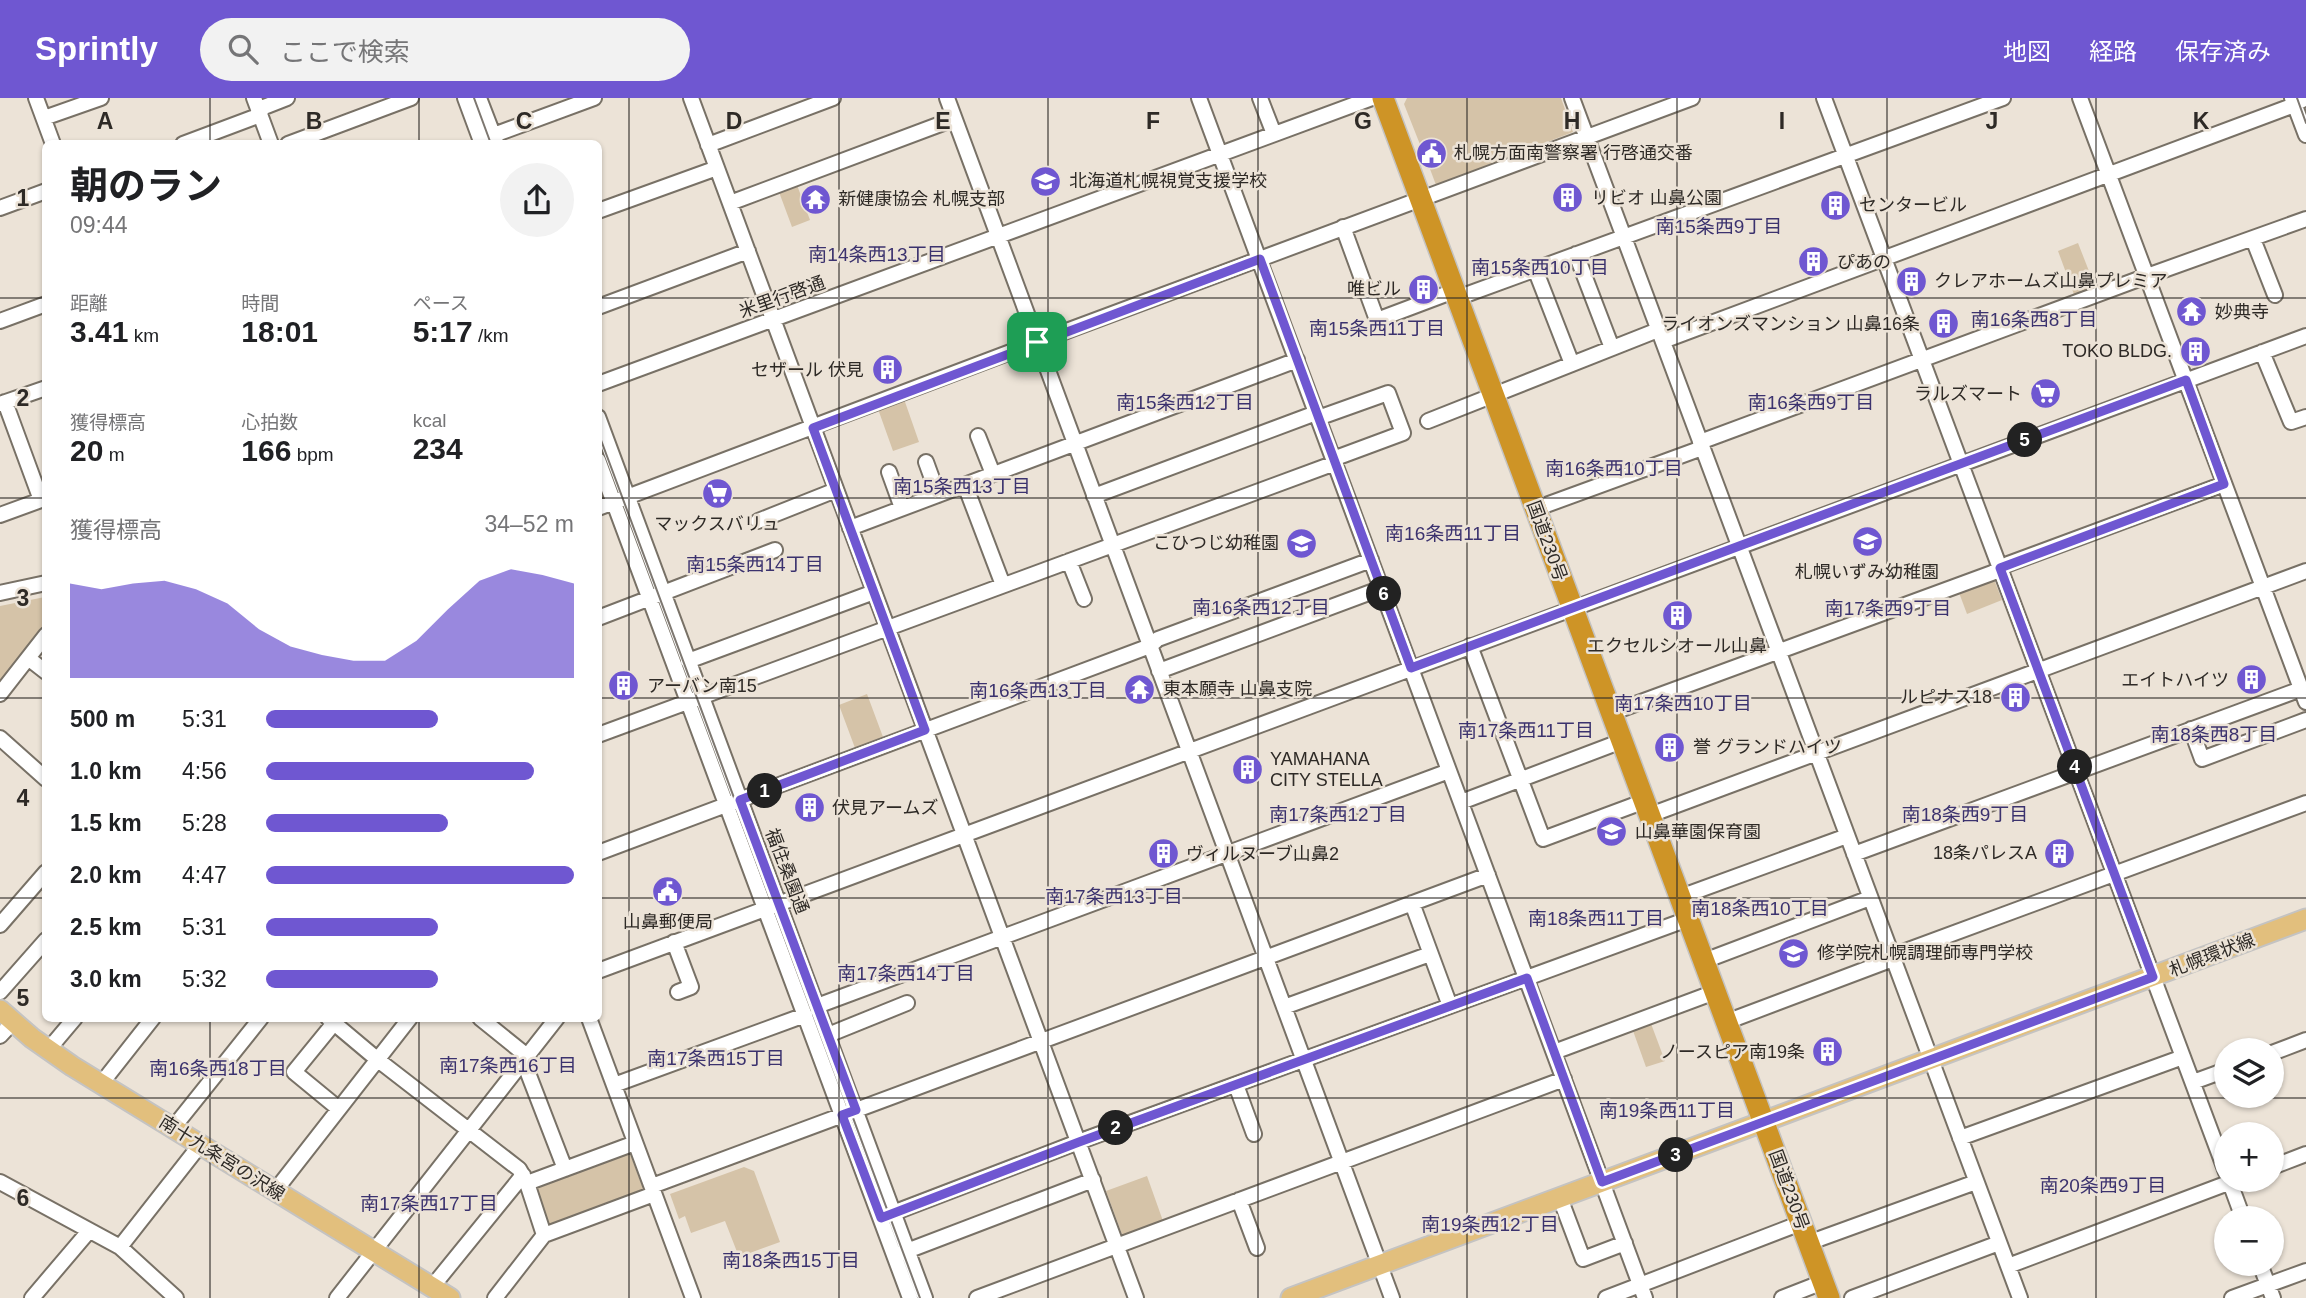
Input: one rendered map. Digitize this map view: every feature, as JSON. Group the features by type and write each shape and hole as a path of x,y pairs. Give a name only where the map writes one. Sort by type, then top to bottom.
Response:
{"highway":[{"name":"国道230号","path":"1383,98 1826,1290"}],"main road":[{"name":"札幌環状線","path":"1291,1298 2306,919"},
{"name":"南十九条宮の沢線","path":"4,1023 450,1298"}],"street":[{"path":"36,98 52,140"},
{"path":"44,118 102,98"},
{"path":"257,105 264,107 287,98"},
{"path":"299,140 411,98"},
{"path":"465,98 488,140"},
{"path":"479,98 488,140"},
{"path":"488,140 594,98"},
{"path":"691,98 1136,1298"},
{"path":"708,145 833,98"},
{"path":"947,98 1392,1298"},
{"path":"1199,98 1643,1292"},
{"path":"1261,98 1274,134"},
{"name":"米里行啓通","path":"602,383 1372,98"},
{"path":"1572,98 2020,1298"},
{"path":"602,507 1692,98"},
{"path":"1825,98 2214,1136"},
{"path":"1343,227 1377,320 1535,269 2003,98"},
{"path":"1854,854 2191,729 2302,684 2263,587 2080,98"},
{"path":"1428,421 1612,348 1661,335 1884,258 2109,175 2297,100 2306,135"},
{"path":"194,140 255,117 257,105"},
{"path":"257,105 270,140"},
{"path":"730,204 954,119"},
{"path":"602,210 717,168"},
{"path":"0,208 42,192"},
{"path":"1535,509 1922,359 2306,219"},
{"path":"2253,239 2275,295"},
{"path":"602,306 748,251"},
{"path":"1576,254 1612,348"},
{"path":"1535,269 1572,364"},
{"path":"0,321 42,305"},
{"path":"602,969 2306,336"},
{"path":"2262,352 2291,422 2306,417"},
{"path":"850,528 1297,360"},
{"path":"0,515 41,500 3,403 42,389"},
{"path":"602,734 888,629 1404,433 1388,393 1094,496"},
{"name":"福住桑園通","path":"602,431 621,500 733,803 764,909 805,1014 849,1112 901,1254 910,1298"},
{"path":"978,436 993,474"},
{"path":"926,462 938,495"},
{"name":"福住桑園通","path":"602,467 621,500"},
{"path":"889,472 902,508"},
{"path":"1611,713 2224,484"},
{"path":"965,485 1003,585"},
{"path":"758,521 836,490"},
{"path":"602,617 775,550"},
{"path":"602,852 1371,560"},
{"path":"1069,561 1084,599"},
{"path":"1470,646 1543,839 1816,753 2306,571"},
{"path":"1,591 42,584"},
{"path":"1159,671 1382,588"},
{"path":"688,661 874,592"},
{"name":"福住桑園通","path":"657,596 688,661 695,699"},
{"path":"0,694 42,640"},
{"path":"29,658 42,669"},
{"path":"2191,729 2202,759 2306,720"},
{"path":"0,738 42,775"},
{"path":"1461,802 1622,741"},
{"path":"817,1006 1449,771"},
{"name":"福住桑園通","path":"733,803 779,903 828,1035 849,1112"},
{"path":"1726,1022 2306,803"},
{"path":"1679,897 1847,836"},
{"path":"495,1298 544,1235 849,1112 1488,875"},
{"path":"0,925 42,877"},
{"path":"1704,961 1870,898"},
{"path":"1412,903 1450,1006"},
{"path":"887,1215 1688,919"},
{"path":"674,942 691,987 678,992"},
{"path":"0,992 42,945"},
{"path":"1284,1007 1430,954"},
{"path":"1554,1052 1715,992"},
{"path":"828,1035 907,1003"},
{"path":"614,1085 805,1014"},
{"path":"48,1050 72,1022"},
{"path":"101,1084 150,1022"},
{"path":"173,1128 258,1022"},
{"path":"330,1022 294,1072 340,1109"},
{"path":"332,1022 519,1168 544,1235"},
{"path":"275,1191 407,1022"},
{"path":"484,1022 525,1058 565,1170"},
{"path":"337,1298 554,1022"},
{"path":"590,1022 693,1298"},
{"path":"2284,1048 2306,1040"},
{"path":"1960,1138 2183,1057"},
{"path":"2193,1082 2214,1074"},
{"path":"977,1298 1564,1079"},
{"path":"1236,1085 1254,1134"},
{"path":"432,1287 525,1179 565,1170 635,1143"},
{"path":"120,1247 200,1145"},
{"path":"2284,1162 2306,1154"},
{"path":"901,1254 1093,1180"},
{"path":"0,1182 120,1247 176,1298"},
{"path":"1606,1298 1643,1292 1805,1233 1976,1182"},
{"path":"2008,1266 2214,1184"},
{"path":"1560,1198 1583,1259 1625,1243"},
{"path":"1239,1200 1257,1248"},
{"path":"32,1298 89,1231"},
{"path":"1852,1298 1999,1243"},
{"name":"福住桑園通","path":"901,1254 925,1298"},
{"path":"2232,1298 2271,1291 2306,1271"},
{"path":"1782,1298 1826,1290"}],"shaded area":[{"path":"1407,98 1561,98 1573,132 1436,185 1427,161 1440,156 1435,142 1421,147 1404,104"},
{"path":"797,185 810,220 792,227 779,192"},
{"path":"2078,243 2096,289 2075,297 2058,251"},
{"path":"904,399 919,442 893,451 878,409"},
{"path":"1993,577 2002,600 1967,614 1958,590"},
{"path":"42,598 42,629 0,682 0,606"},
{"path":"867,694 883,737 855,748 839,705"},
{"path":"1650,1021 1665,1061 1646,1067 1632,1028"},
{"path":"629,1151 643,1188 642,1192 551,1226 547,1224 534,1190 536,1186"},
{"path":"744,1167 754,1171 780,1242 739,1257 725,1221 691,1233 685,1216 679,1219 670,1194"},
{"path":"1147,1176 1163,1221 1123,1237 1106,1191"}],"tram line":[{"path":"474,98 490,140"},
{"path":"2297,98 2306,123"},
{"path":"602,443 920,1298"}],"place":[{"name":"札幌方面南警察署 行啓通交番","path":"1431,153"},
{"name":"北海道札幌視覚支援学校","path":"1046,181"},
{"name":"リビオ 山鼻公園","path":"1568,198"},
{"name":"新健康協会 札幌支部","path":"815,199"},
{"name":"センタービル","path":"1836,205"},
{"name":"ぴあの","path":"1814,262"},
{"name":"クレアホームズ山鼻プレミア","path":"1911,281"},
{"name":"唯ビル","path":"1424,289"},
{"name":"妙典寺","path":"2192,312"},
{"name":"ライオンズマンション 山鼻16条","path":"1943,324"},
{"name":"TOKO BLDG.","path":"2195,351"},
{"name":"セザール 伏見","path":"887,370"},
{"name":"ラルズマート","path":"2045,394"},
{"name":"マックスバリュ","path":"717,494"},
{"name":"札幌いずみ幼稚園","path":"1867,541"},
{"name":"こひつじ幼稚園","path":"1302,543"},
{"name":"エクセルシオール山鼻","path":"1677,615"},
{"name":"エイトハイツ","path":"2252,680"},
{"name":"アーバン南15","path":"624,686"},
{"name":"東本願寺 山鼻支院","path":"1140,689"},
{"name":"ルピナス18","path":"2015,697"},
{"name":"誉 グランドハイツ","path":"1670,747"},
{"name":"YAMAHANA CITY STELLA","path":"1247,769"},
{"name":"伏見アームズ","path":"809,808"},
{"name":"山鼻華園保育園","path":"1612,832"},
{"name":"18条パレスA","path":"2060,853"},
{"name":"ヴィルヌーブ山鼻2","path":"1163,854"},
{"name":"山鼻郵便局","path":"668,891"},
{"name":"修学院札幌調理師専門学校","path":"1794,953"},
{"name":"ノースピア南19条","path":"1828,1052"}],"district":[{"name":"南15条西9丁目","path":"1719,226"},
{"name":"南14条西13丁目","path":"877,254"},
{"name":"南15条西10丁目","path":"1540,267"},
{"name":"南16条西8丁目","path":"2034,319"},
{"name":"南15条西11丁目","path":"1377,328"},
{"name":"南15条西12丁目","path":"1185,402"},
{"name":"南16条西9丁目","path":"1811,402"},
{"name":"南16条西10丁目","path":"1614,468"},
{"name":"南15条西13丁目","path":"962,486"},
{"name":"南16条西11丁目","path":"1453,533"},
{"name":"南15条西14丁目","path":"755,564"},
{"name":"南16条西12丁目","path":"1261,607"},
{"name":"南17条西9丁目","path":"1888,608"},
{"name":"南16条西13丁目","path":"1038,690"},
{"name":"南17条西10丁目","path":"1683,703"},
{"name":"南17条西11丁目","path":"1526,730"},
{"name":"南18条西8丁目","path":"2214,734"},
{"name":"南17条西12丁目","path":"1338,814"},
{"name":"南18条西9丁目","path":"1965,814"},
{"name":"南17条西13丁目","path":"1114,896"},
{"name":"南18条西10丁目","path":"1760,908"},
{"name":"南18条西11丁目","path":"1596,918"},
{"name":"南17条西14丁目","path":"906,973"},
{"name":"南17条西15丁目","path":"716,1058"},
{"name":"南17条西16丁目","path":"508,1065"},
{"name":"南16条西18丁目","path":"218,1068"},
{"name":"南19条西11丁目","path":"1667,1110"},
{"name":"南20条西9丁目","path":"2103,1185"},
{"name":"南17条西17丁目","path":"429,1203"},
{"name":"南19条西12丁目","path":"1490,1224"},
{"name":"南18条西15丁目","path":"791,1260"}],"route":[{"path":"1260,259 1411,668 2186,380 2224,484 2000,568 2153,977 1602,1182 1527,978 1079,1142 881,1218 842,1115 856,1110 740,800 925,730 813,428 1037,342 1260,259"}]}
